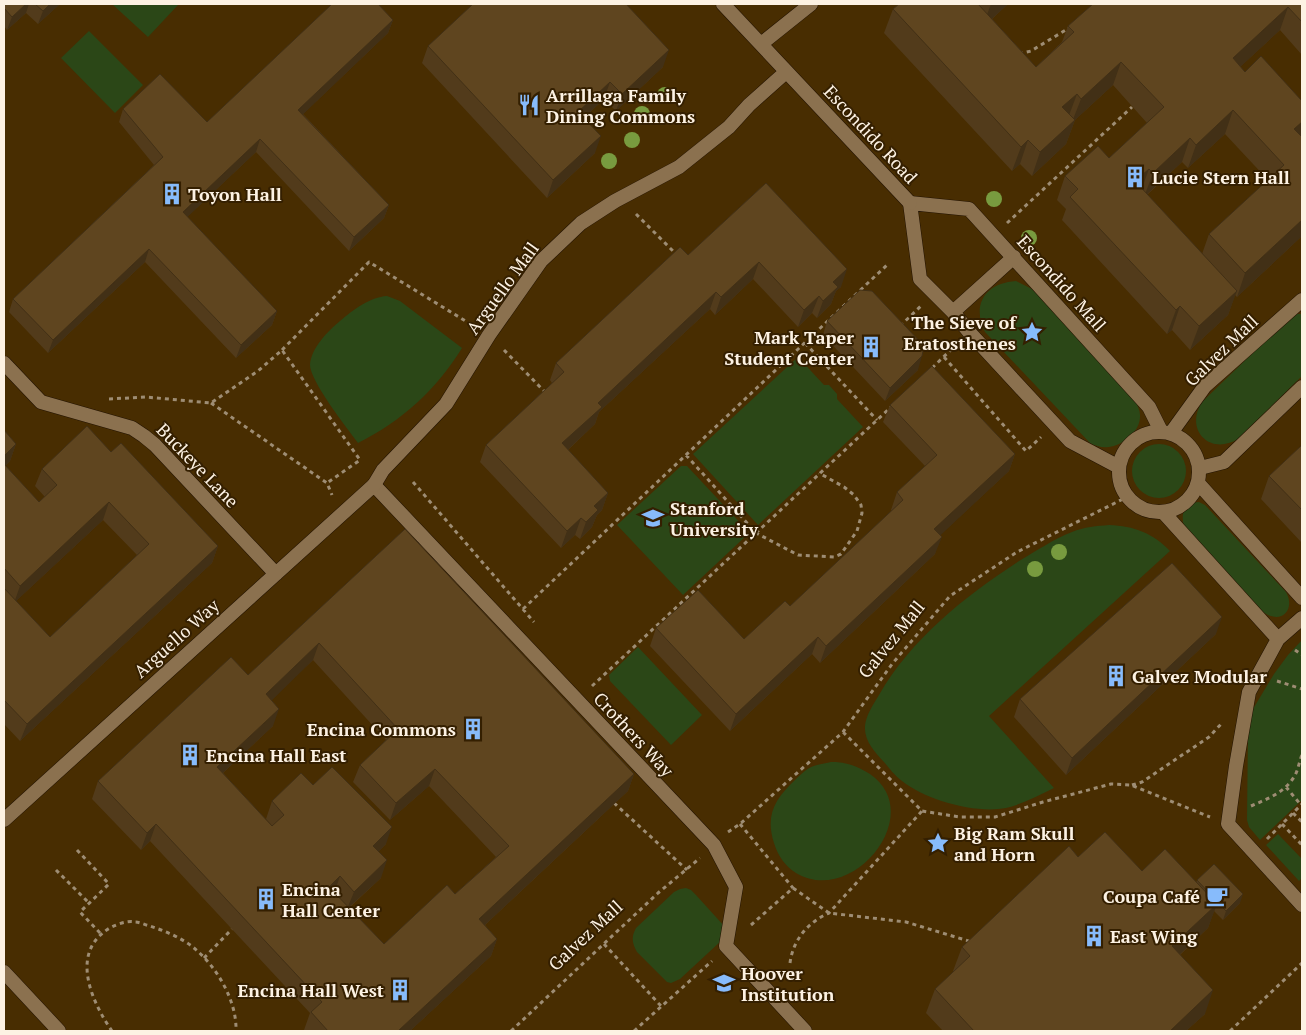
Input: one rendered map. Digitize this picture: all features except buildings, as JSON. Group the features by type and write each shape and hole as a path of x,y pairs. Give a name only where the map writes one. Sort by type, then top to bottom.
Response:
{"street":[{"name":"Escondido Road","path":"723,4 910,203 920,279 953,312 970,333"},
{"path":"762,44 811,4"},
{"name":"Arguello Mall","path":"374,484 383,470 446,404 489,335 541,261 581,223 679,167 729,127 786,72"},
{"name":"Escondido Mall","path":"910,203 969,209 1149,407 1166,432"},
{"path":"953,312 1014,257"},
{"name":"Galvez Mall","path":"1166,432 1205,386 1302,300"},
{"path":"970,333 1070,441 1119,467"},
{"name":"Buckeye Lane","path":"4,363 41,402 132,428 144,436 155,445 276,574"},
{"path":"1200,468 1224,462 1302,386"},
{"path":"1166,432 1180,437 1190,445 1200,468 1198,483 1193,494 1185,503 1175,509 1163,512 1143,509 1127,497 1120,482 1119,467 1126,448 1133,441 1146,434 1166,432"},
{"path":"1198,483 1302,598"},
{"name":"Arguello Way","path":"4,820 374,484"},
{"name":"Crothers Way","path":"374,484 714,845 736,886 726,946"},
{"path":"1163,512 1278,639"},
{"path":"1302,618 1278,639 1249,692 1228,824 1302,904"},
{"path":"726,946 805,1031"},
{"path":"4,972 59,1031"}],"path":[{"path":"1016,55 1030,51 1074,25"},
{"path":"994,236 1132,107"},
{"path":"621,199 682,259"},
{"path":"211,403 258,371 282,350 369,262 489,335 550,397"},
{"path":"413,482 523,609 888,264"},
{"path":"894,332 934,294"},
{"path":"930,370 970,333"},
{"path":"805,342 877,420"},
{"path":"282,350 360,460 327,483"},
{"path":"944,357 1026,450 1055,424"},
{"path":"108,399 146,397 211,403 327,483 340,515"},
{"path":"590,688 897,401"},
{"path":"686,455 756,533 798,554 834,557 841,554 857,531 862,513 861,505 844,487 819,473"},
{"name":"Galvez Mall","path":"714,845 843,732 892,664 950,596 1017,552 1127,497"},
{"path":"843,732 922,811 960,816 995,817 1111,784 1131,785 1142,782 1209,737 1223,722"},
{"path":"1131,785 1228,824 1249,806 1275,796 1286,787 1294,776 1302,757"},
{"path":"1254,852 1302,805 1286,787"},
{"name":"Galvez Mall","path":"511,1031 658,893 687,870 614,803"},
{"path":"790,963 794,947 806,928 818,918 829,913 922,811"},
{"path":"1293,813 1302,822"},
{"path":"740,824 792,888 829,913 906,922 981,945"},
{"path":"1282,824 1302,845"},
{"path":"77,850 109,884 80,912 101,934"},
{"path":"56,870 89,903"},
{"path":"634,1031 792,888"},
{"path":"112,1031 102,1016 89,985 87,957 95,939 110,927 134,921 165,931 194,948 212,965 231,1000 236,1031"},
{"path":"204,958 232,929"},
{"path":"604,944 661,1006"},
{"path":"1230,1031 1302,963"}],"shaded area":[{"name":"Stanford University","path":"4,4 1302,4 1302,1031 4,1031"}],"green space":[{"path":"112,4 176,4 178,5 148,37"},
{"path":"89,31 143,85 115,113 61,58"},
{"path":"1016,281 1034,290 1135,400 1140,411 1140,421 1135,432 1126,440 1115,446 1106,447 1090,443 985,332 980,312 984,297 997,286"},
{"path":"387,296 400,301 462,348 441,377 417,403 389,425 358,443 316,382 310,365 311,359 321,340 345,317 368,301"},
{"path":"1302,314 1302,376 1238,439 1228,443 1218,444 1210,442 1198,430 1196,422 1197,412 1202,402 1290,317"},
{"path":"798,357 824,385 829,385 837,394 837,399 863,427 758,525 693,454"},
{"path":"1159,444 1169,446 1178,452 1184,461 1186,471 1184,481 1178,490 1169,496 1159,498 1149,496 1140,490 1134,481 1132,471 1134,461 1140,452 1149,446"},
{"path":"681,466 687,466 746,529 746,536 683,595 617,525"},
{"path":"1199,502 1205,505 1286,592 1289,605 1285,614 1276,617 1263,612 1184,526 1183,513 1185,509 1190,504"},
{"path":"1109,525 1127,527 1150,535 1170,551 989,716 1054,788 1006,808 980,809 951,804 937,799 912,788 899,779 871,746 866,737 865,726 868,714 874,703 907,655 923,637 959,604 1019,561 1072,532"},
{"path":"1302,640 1302,800 1260,840 1249,827 1247,820 1248,730 1253,709 1274,674"},
{"path":"638,647 702,715 671,745 610,681 609,675"},
{"path":"831,762 852,765 870,774 886,791 891,811 887,832 876,851 859,867 839,878 818,880 796,873 782,860 771,833 771,816 777,801 800,775 814,766"},
{"path":"1278,834 1302,859 1302,878 1299,881 1266,845"},
{"path":"686,888 696,895 725,927 721,941 680,979 671,983 667,982 637,952 633,943 633,934 636,928 674,892"}],"place":[{"name":"Arrillaga Family Dining Commons","path":"529,105"},
{"name":"Lucie Stern Hall","path":"1135,177"},
{"name":"Toyon Hall","path":"172,194"},
{"name":"The Sieve of Eratosthenes","path":"1032,332"},
{"name":"Mark Taper Student Center","path":"871,347"},
{"name":"Stanford University","path":"653,518"},
{"name":"Galvez Modular","path":"1116,676"},
{"name":"Encina Commons","path":"473,729"},
{"name":"Encina Hall East","path":"190,755"},
{"name":"Big Ram Skull and Horn","path":"938,843"},
{"name":"Coupa Café","path":"1217,896"},
{"name":"Encina Hall Center","path":"266,899"},
{"name":"East Wing","path":"1094,936"},
{"name":"Hoover Institution","path":"724,983"},
{"name":"Encina Hall West","path":"400,990"}]}
